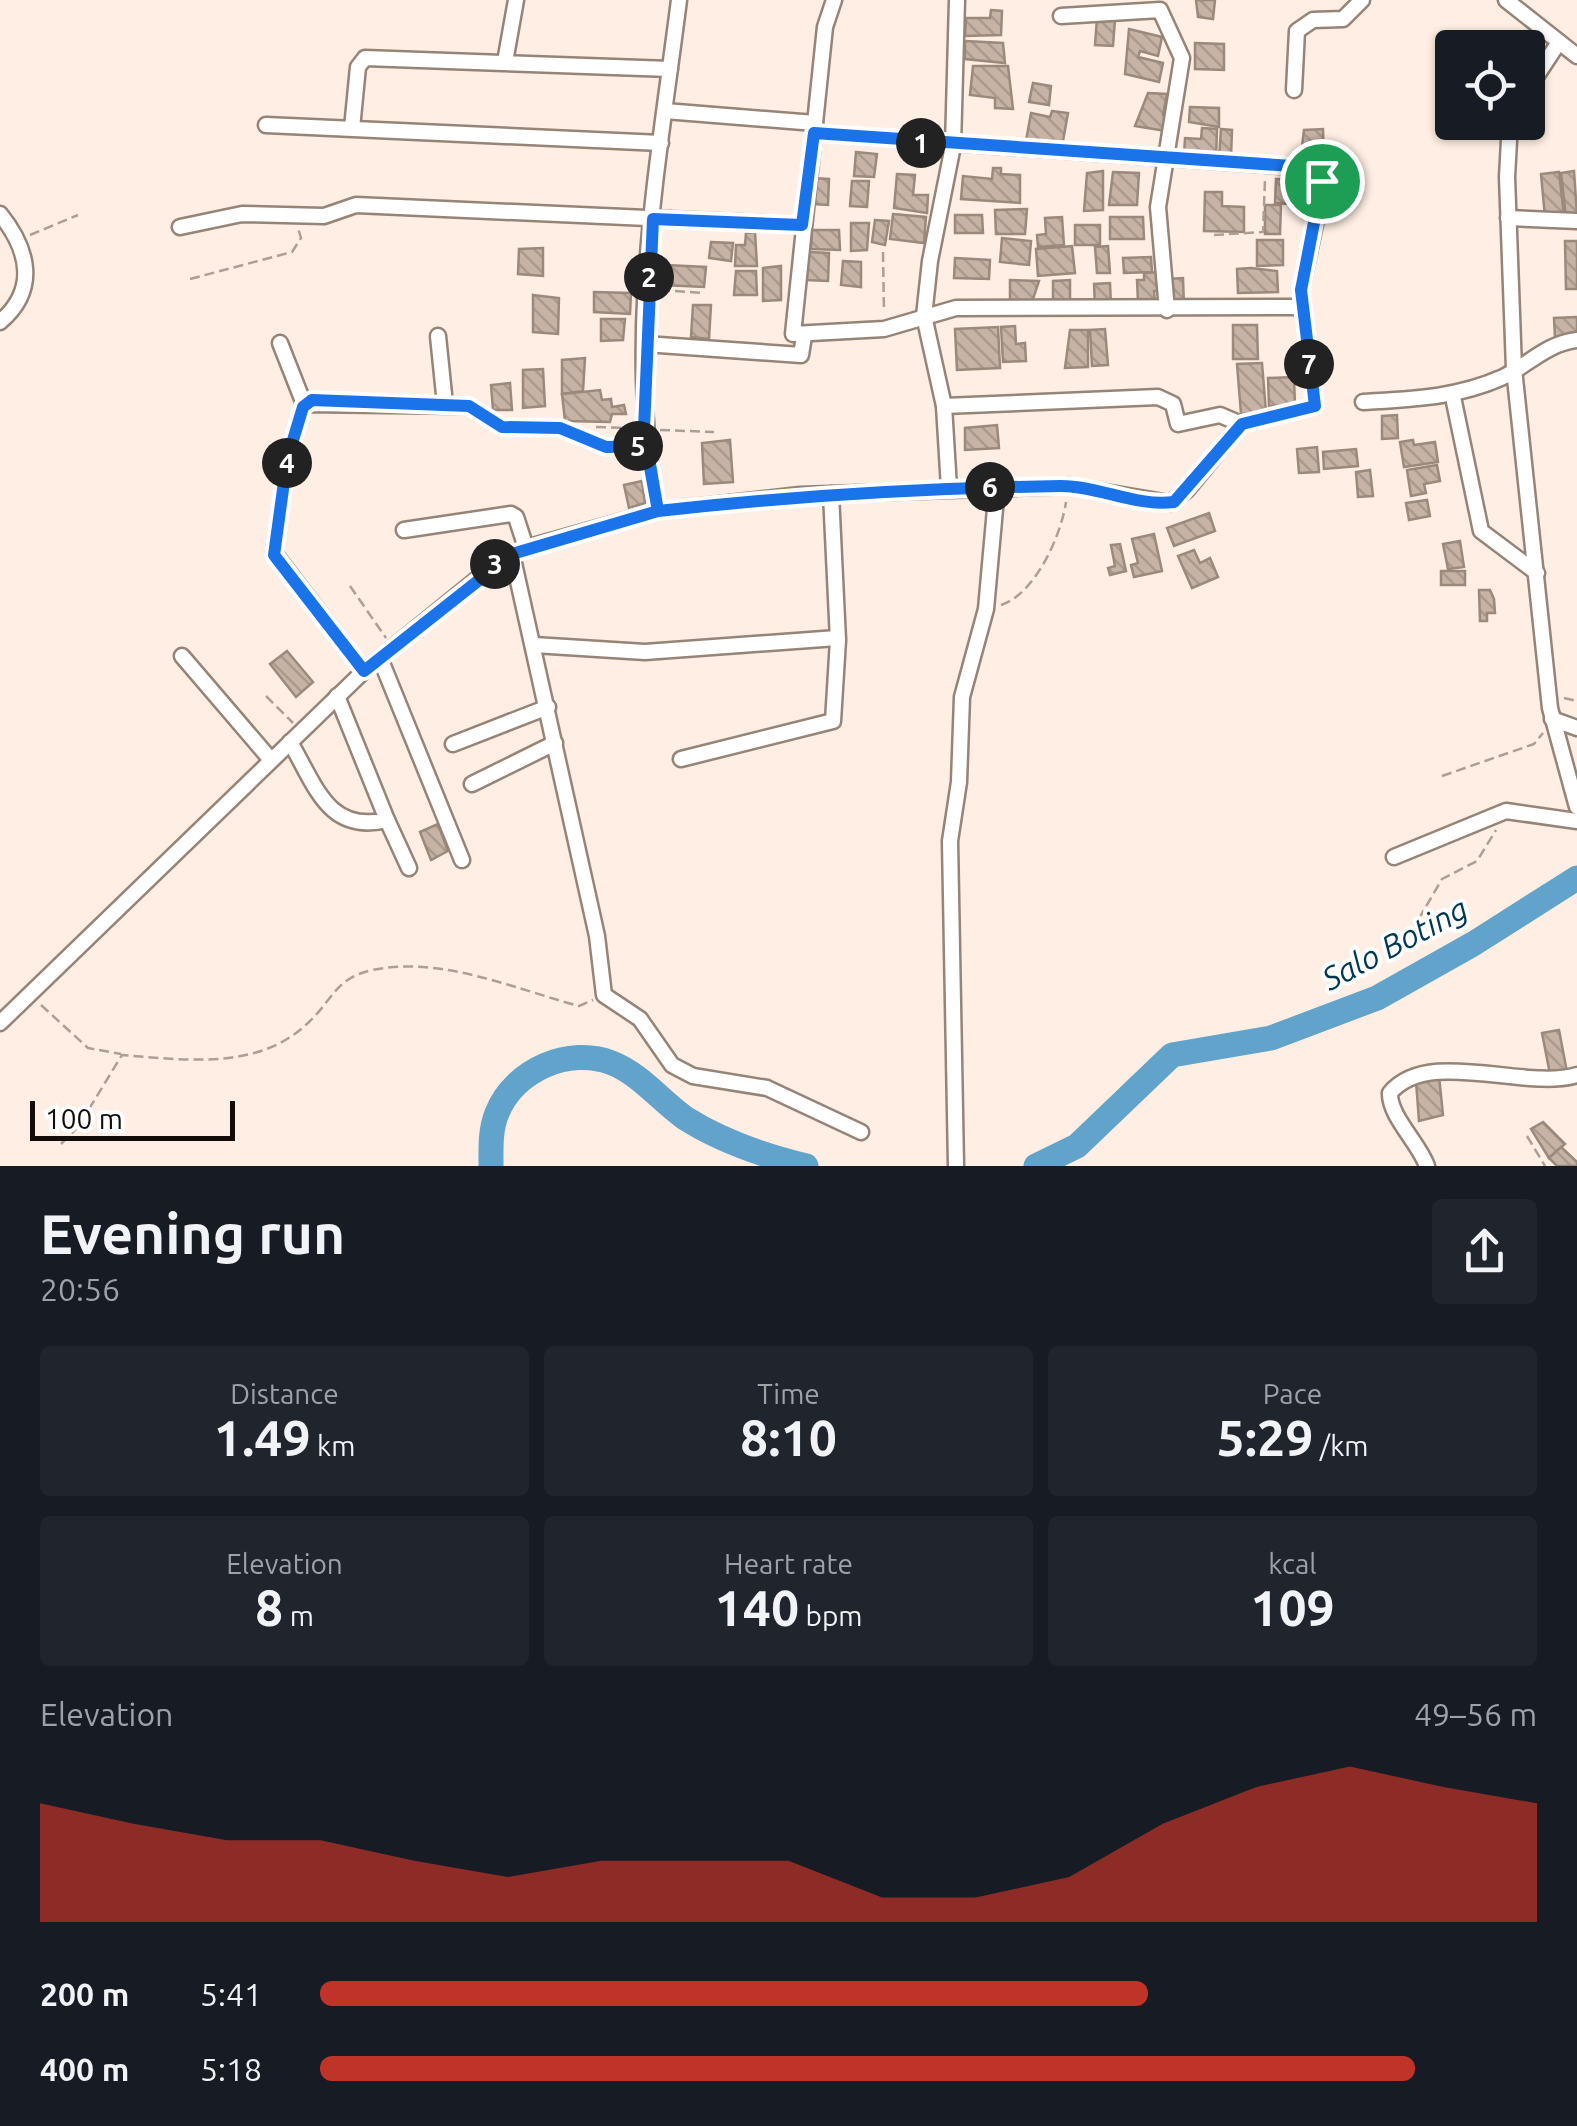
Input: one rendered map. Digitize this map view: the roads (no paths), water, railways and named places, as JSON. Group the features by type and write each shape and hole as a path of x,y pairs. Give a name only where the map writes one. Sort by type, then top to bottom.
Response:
{"street":[{"path":"505,62 516,0"},
{"path":"658,511 646,446 645,344 653,219 679,0"},
{"path":"834,0 825,27 793,334 884,329 956,308 1301,307"},
{"path":"949,488 944,406 924,316 953,146 957,0"},
{"path":"1294,90 1297,31 1313,20 1344,18 1362,0"},
{"path":"1506,0 1577,56"},
{"path":"1061,16 1160,5 1182,58 1158,211 1167,310"},
{"path":"1545,63 1559,42"},
{"path":"352,128 358,67 366,58 670,69"},
{"path":"0,1023 364,671 519,551 658,511 831,494 1069,486 1151,502 1174,502 1242,424 1315,406 1301,307 1302,278 1322,181 1310,168 953,146 665,112"},
{"path":"266,124 661,143"},
{"path":"1510,140 1508,218 1514,370 1552,719 1577,807"},
{"path":"180,227 242,214 324,216 356,206 802,225"},
{"path":"0,214 20,239 26,286 17,307 0,322"},
{"path":"1508,218 1577,221"},
{"path":"438,336 446,404"},
{"path":"645,344 801,355 804,336"},
{"path":"1363,402 1454,397 1514,370 1548,346 1577,340"},
{"path":"280,343 304,404 287,460 274,553 364,671"},
{"path":"944,406 1158,397 1173,404 1178,424 1220,415 1242,424"},
{"path":"1454,397 1481,531 1537,573"},
{"path":"304,404 446,404 478,409 502,427 560,428 606,447 646,446"},
{"path":"956,1166 950,841 958,782 962,697 986,609 997,487"},
{"path":"681,759 833,721 837,638 831,494"},
{"path":"404,530 510,514 516,517 534,645 597,936 604,995 640,1019 672,1065 693,1076 767,1088 861,1132"},
{"path":"534,645 645,652 837,638"},
{"path":"182,656 271,760"},
{"path":"380,658 462,860"},
{"path":"337,696 410,868"},
{"path":"453,744 548,708"},
{"path":"1552,719 1577,728"},
{"path":"295,737 338,816 359,825 388,820"},
{"path":"472,784 554,743"},
{"path":"1394,857 1506,812 1577,821"},
{"path":"1426,1166 1417,1142 1390,1102 1390,1093 1398,1084 1452,1071 1542,1081 1577,1075"}],"waterway":[{"name":"Salo Boting","path":"1036,1166 1077,1146 1172,1055 1271,1038 1377,998 1473,944 1577,878"},
{"path":"491,1166 493,1126 505,1098 516,1085 545,1065 578,1058 622,1068 685,1118 713,1134 806,1166"}]}
